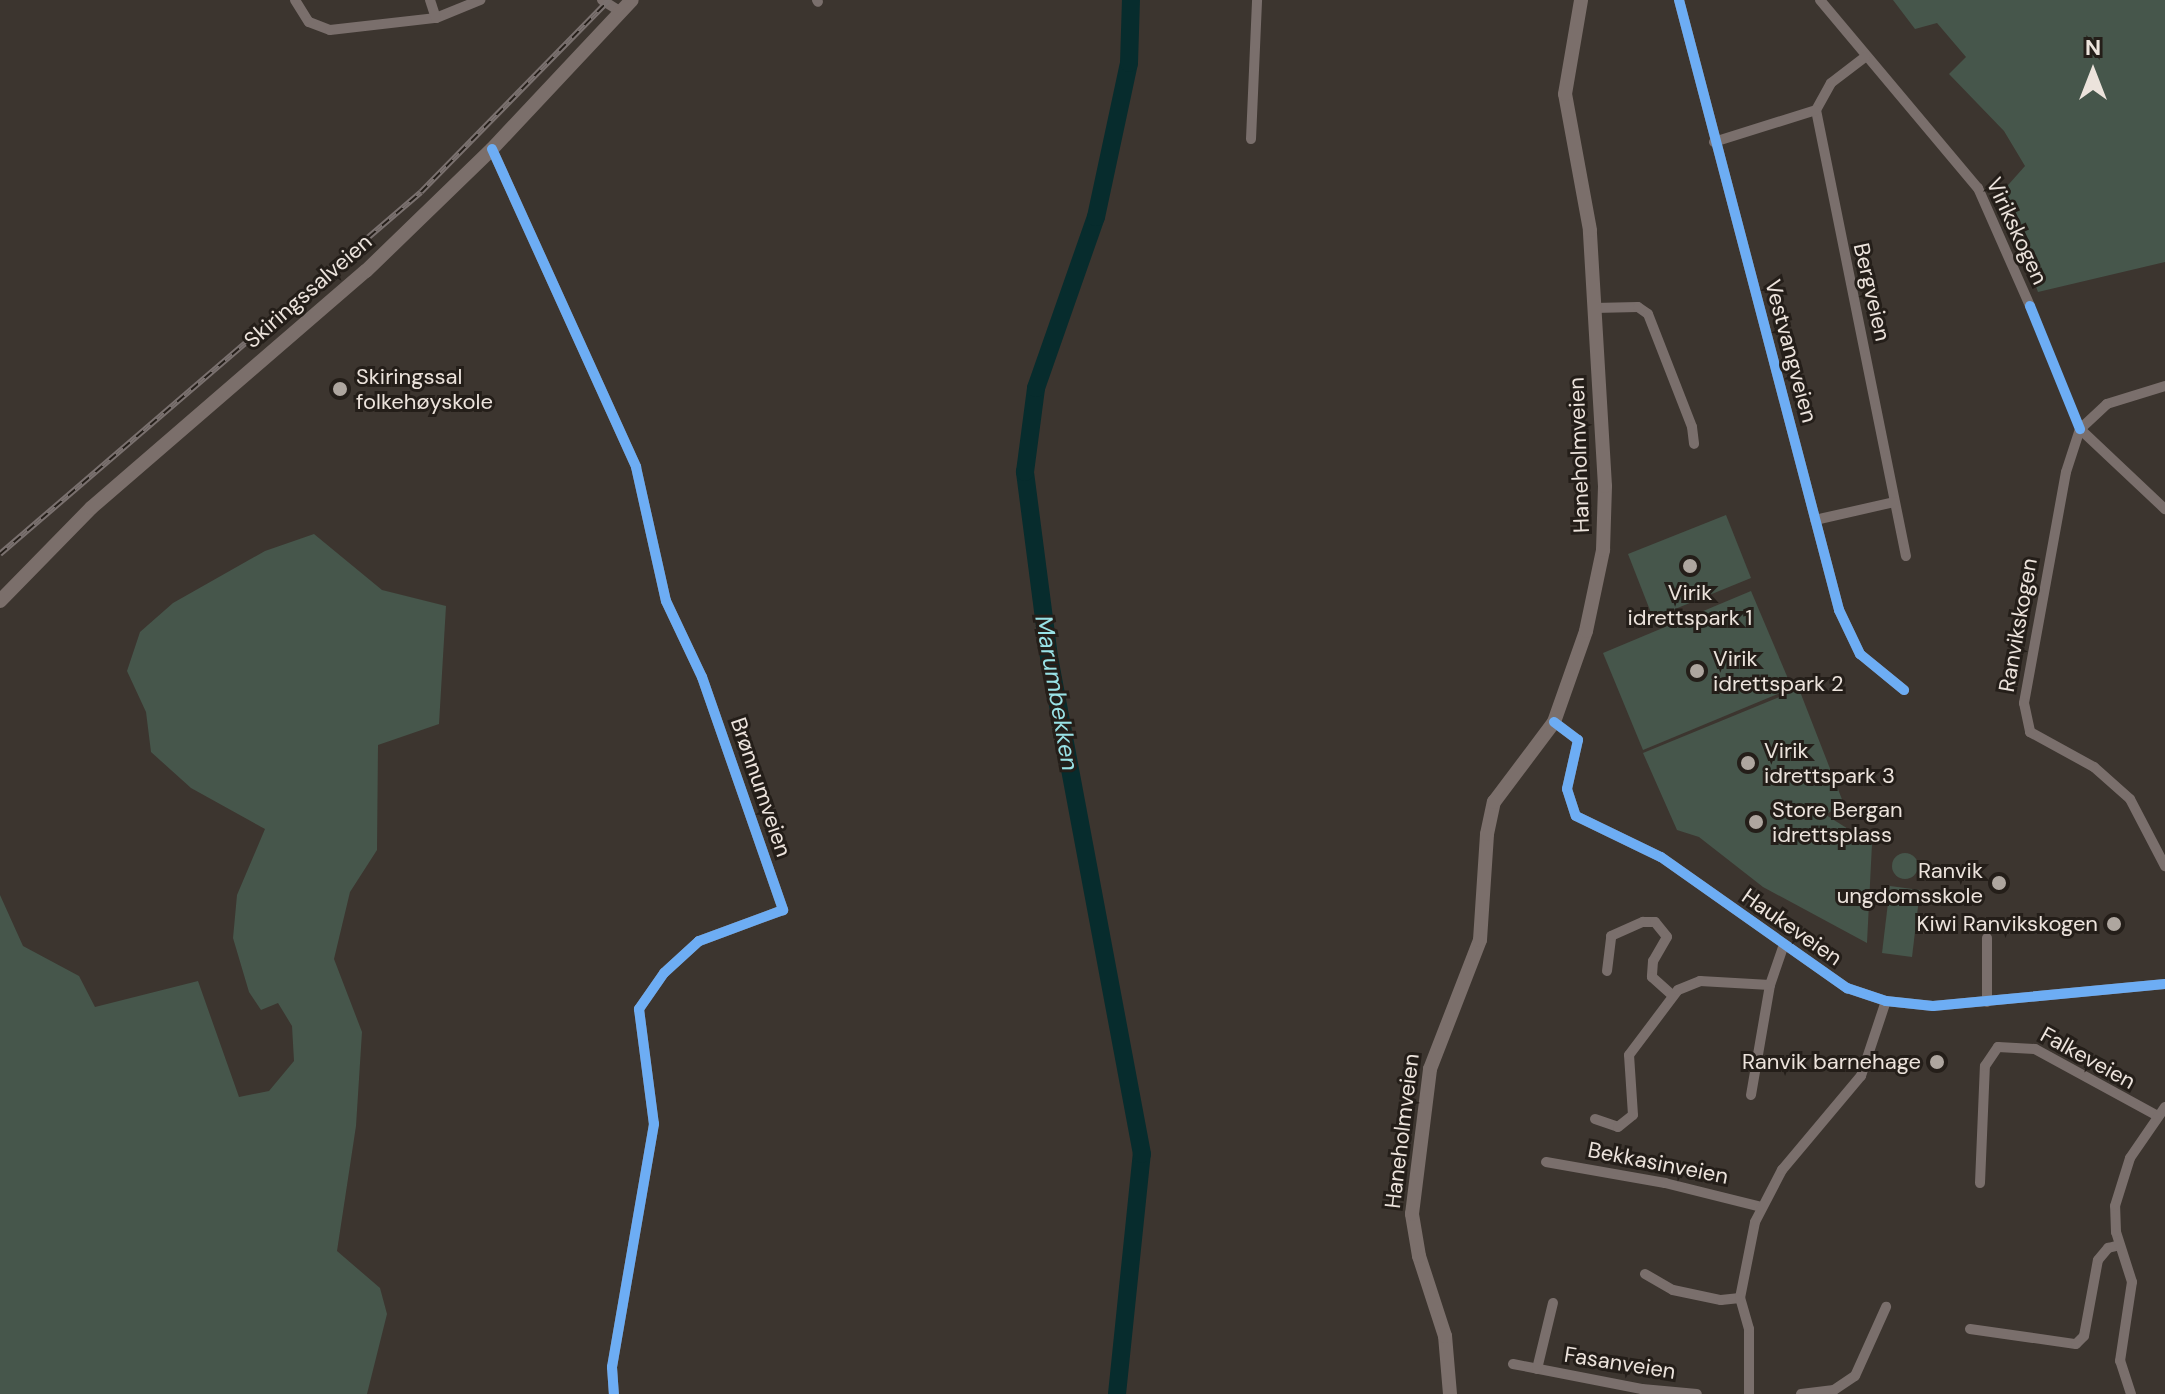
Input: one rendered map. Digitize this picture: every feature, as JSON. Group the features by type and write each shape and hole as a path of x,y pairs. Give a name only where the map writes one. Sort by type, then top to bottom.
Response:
{"main road":[{"name":"Skiringssalveien","path":"0,601 91,508 366,271 492,149 632,0"},
{"name":"Haneholmveien","path":"1450,1394 1445,1336 1419,1256 1412,1214 1430,1069 1480,940 1487,834 1494,802 1554,722 1586,631 1603,550 1590,230 1565,108 1566,74 1581,0"}],"street":[{"path":"295,0 309,22 330,30 436,18 480,0"},
{"path":"430,0 436,18"},
{"path":"602,0 621,12"},
{"path":"1251,139 1257,0"},
{"name":"Vestvangveien","path":"1679,0 1714,142 1845,628 1870,665 1904,690"},
{"name":"Virikskogen","path":"1820,0 1978,188 2030,306"},
{"path":"1714,142 1816,110 1831,83 1865,57"},
{"name":"Bergveien","path":"1816,110 1906,556"},
{"name":"Brønnumveien","path":"492,149 636,467 666,601 702,677 783,910 699,941 664,973 639,1009 654,1124 612,1367 614,1394"},
{"path":"1594,308 1638,307 1648,314 1692,427 1694,444"},
{"path":"2165,386 2107,404 2080,429 2165,509"},
{"name":"Ranvikskogen","path":"2080,429 2066,472 2024,714 2030,732 2094,767 2130,799 2165,866"},
{"path":"1815,520 1894,502"},
{"name":"Haukeveien","path":"1554,722 1578,740 1567,789 1576,816 1661,857 1783,948 1847,988 1886,1001 1933,1006 2165,984"},
{"path":"1607,971 1611,936 1655,922 1667,937 1653,961 1652,977 1672,995"},
{"path":"1987,938 1987,1002"},
{"path":"1751,1095 1770,985 1783,948"},
{"path":"1595,1119 1618,1127 1633,1115 1629,1055 1672,995 1700,981 1770,985"},
{"path":"1749,1394 1749,1329 1740,1298 1761,1207 1797,1151 1861,1076 1886,1001"},
{"name":"Falkeveien","path":"1980,1183 1985,1066 1998,1047 2035,1049 2161,1111"},
{"path":"2131,1394 2120,1361 2132,1282 2114,1214 2123,1174 2161,1111"},
{"name":"Bekkasinveien","path":"1546,1162 1665,1183 1761,1207"},
{"path":"1970,1329 2076,1344 2084,1336 2098,1260 2108,1248 2120,1245"},
{"path":"1645,1274 1673,1290 1721,1300 1740,1298"},
{"name":"Fasanveien","path":"1537,1369 1553,1303"},
{"path":"1801,1394 1834,1390 1855,1376 1886,1307"},
{"name":"Fasanveien","path":"1513,1364 1697,1394"}],"green space":[{"path":"1893,0 2165,0 2165,262 2038,292 2001,193 2025,166 2004,131 1949,74 1966,57 1937,23 1915,29"},
{"name":"Virik idrettspark 1","path":"1726,515 1751,578 1653,618 1628,554"},
{"path":"314,534 382,590 446,606 439,724 378,745 377,850 350,892 334,959 362,1032 356,1126 337,1251 380,1288 387,1314 367,1394 0,1394 0,895 23,946 79,976 95,1007 198,981 239,1097 269,1091 294,1061 292,1026 278,1003 261,1010 249,992 233,938 237,895 265,829 191,788 151,752 146,712 127,671 140,632 173,603 265,551"},
{"name":"Virik idrettspark 2","path":"1751,591 1792,688 1643,750 1603,653"},
{"name":"Store Bergan idrettsplass","path":"1799,689 1843,802 1826,815 1872,844 1867,943 1763,887 1699,837 1677,830 1643,753"},
{"path":"1905,853 1914,857 1918,866 1914,875 1905,879 1896,875 1892,866 1896,857"},
{"path":"1890,886 1920,890 1912,957 1882,953"}],"waterway":[{"name":"Marumbekken","path":"1117,1394 1142,1154 1049,657 1025,472 1036,388 1096,217 1129,63 1131,0"}],"railway":[{"path":"0,554 421,192 609,0"}],"cycle path":[{"path":"1679,0 1839,610 1860,654 1904,690"},
{"path":"492,149 636,467 666,601 702,677 783,910 699,941 664,973 639,1009 654,1124 612,1367 614,1394"},
{"path":"2030,306 2080,429"},
{"path":"1554,722 1578,740 1567,789 1576,816 1661,857 1847,988 1886,1001 1933,1006 2165,984"}],"place":[{"name":"Skiringssal folkehøyskole","path":"340,389"},
{"name":"Virik idrettspark 1","path":"1690,566"},
{"name":"Virik idrettspark 2","path":"1697,671"},
{"name":"Virik idrettspark 3","path":"1748,763"},
{"name":"Store Bergan idrettsplass","path":"1756,822"},
{"name":"Ranvik ungdomsskole","path":"1999,883"},
{"name":"Kiwi Ranvikskogen","path":"2114,924"},
{"name":"Ranvik barnehage","path":"1937,1062"}]}
